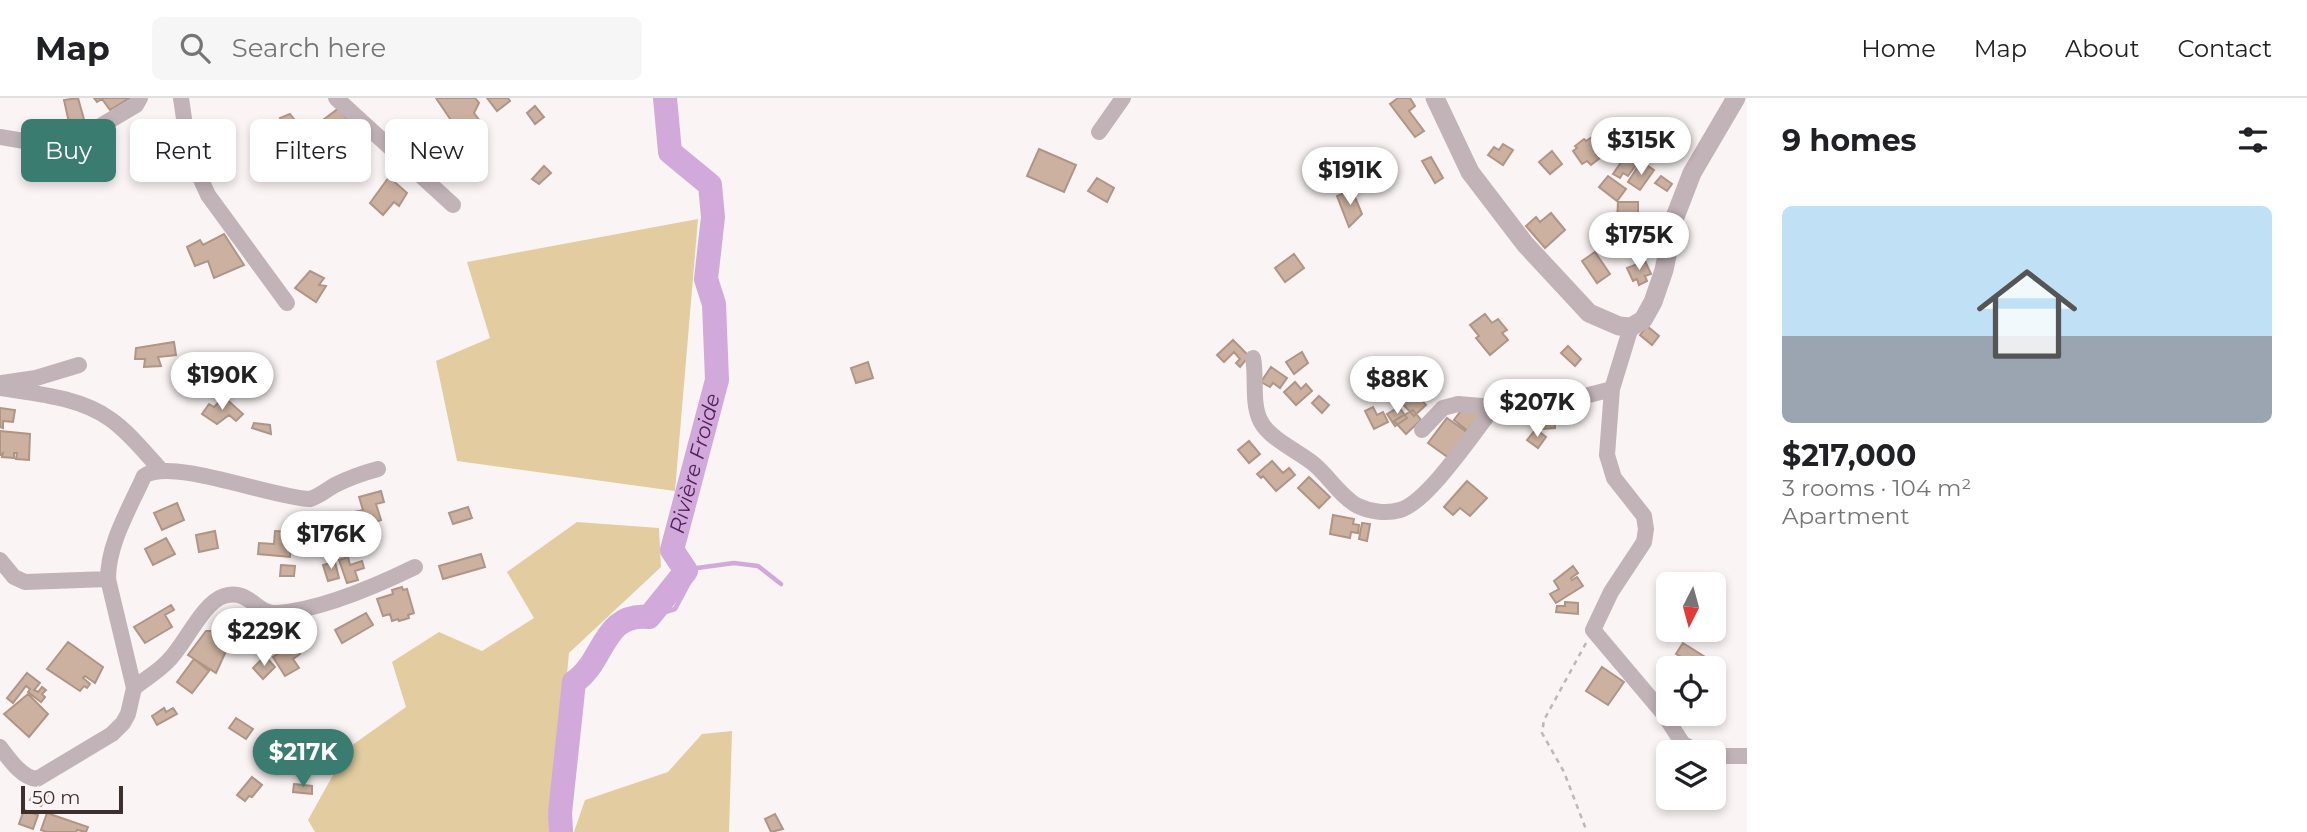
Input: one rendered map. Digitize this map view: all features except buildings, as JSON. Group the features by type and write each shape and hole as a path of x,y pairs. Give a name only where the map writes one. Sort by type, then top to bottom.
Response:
{"street":[{"path":"0,137 30,142 87,134 136,105 141,98"},
{"path":"181,98 189,153 208,195 287,303"},
{"path":"336,98 453,205"},
{"path":"1099,132 1123,98"},
{"path":"1435,98 1470,172 1525,243 1589,313 1611,323 1631,327 1643,320 1653,302 1664,270 1675,217 1692,173 1736,98"},
{"path":"1631,327 1612,389 1607,455 1614,478 1644,516 1646,529 1644,542 1611,592 1593,630 1663,713 1680,740"},
{"path":"1253,358 1256,405 1261,422 1281,441 1314,464 1356,505 1374,512 1399,510 1421,495 1439,478 1494,407"},
{"path":"0,386 79,365"},
{"path":"0,386 88,406 111,419 161,470"},
{"path":"1422,430 1443,408 1458,404 1494,407 1554,404 1612,389"},
{"path":"0,747 29,778 41,778 112,734 128,714 134,688 108,579 108,566 144,476 161,470 310,499 353,476 378,469"},
{"path":"0,561 14,577 25,582 108,579"},
{"path":"134,688 169,661 212,604 222,596 240,595 249,598 264,610 275,614 341,598 415,568"},
{"path":"1726,756 1747,755"}],"path":[{"path":"1587,832 1564,772 1542,733 1544,720 1593,630"}],"shaded area":[{"path":"698,219 675,491 457,461 436,361 490,338 467,262"},
{"path":"577,522 659,528 661,567 569,653 552,832 315,832 308,820 348,748 406,707 392,662 439,632 482,651 534,618 507,572"},
{"path":"732,731 729,832 574,832 585,800 668,772 702,734"}],"waterway":[{"name":"Rivière Froide","path":"561,832 560,813 574,682 592,663 613,630 622,622 649,617 686,571 672,550 717,380 714,304 706,279 713,217 710,185 670,152 665,98"},
{"path":"649,617 675,609 697,568 734,563 758,566 781,584"}]}
